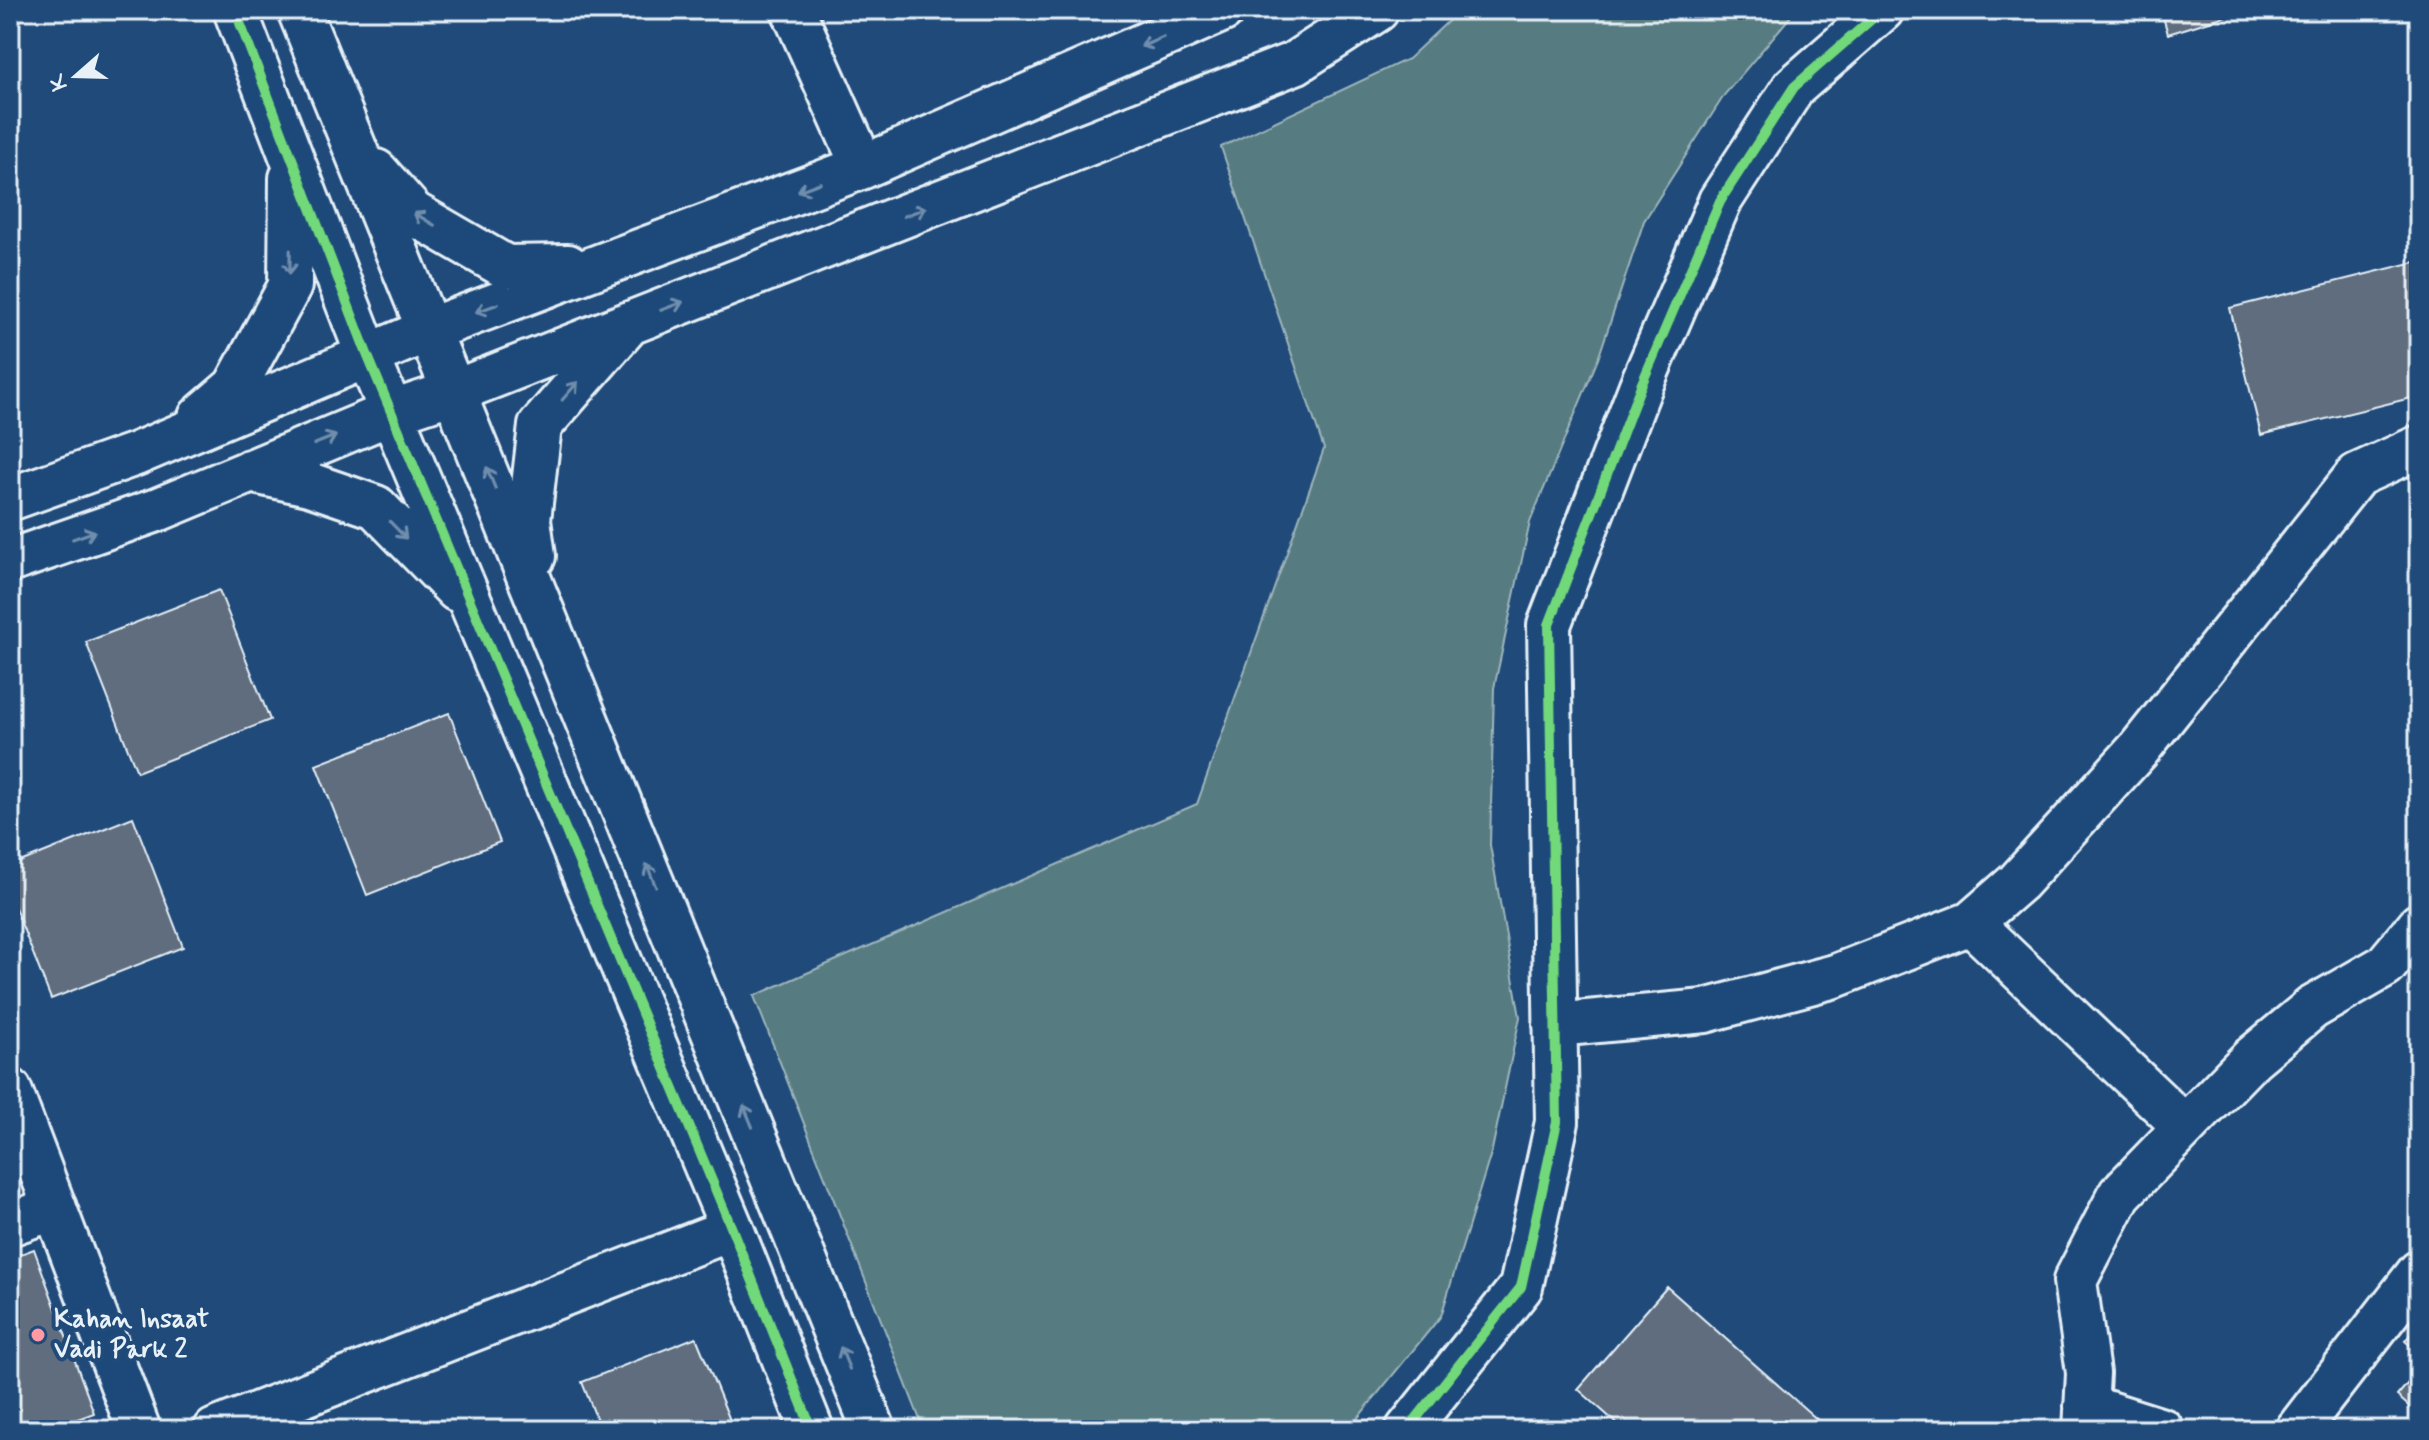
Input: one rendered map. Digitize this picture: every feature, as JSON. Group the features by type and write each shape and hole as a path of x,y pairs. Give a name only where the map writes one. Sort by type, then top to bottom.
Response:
{"street":[{"path":"235,10 367,354 732,1229 812,1430"},
{"path":"299,10 431,329 874,1430"},
{"path":"793,10 863,167"},
{"path":"10,499 179,435 431,329 863,167 1223,10"},
{"path":"10,561 157,510 393,412 456,391 1295,63 1377,10"},
{"path":"1407,1430 1521,1287 1557,1122 1549,625 1640,388 1720,201 1794,87 1882,10"},
{"path":"356,148 413,213 506,267 601,265"},
{"path":"179,435 235,387 290,286 291,156"},
{"path":"539,597 529,520 540,426 630,323"},
{"path":"1555,1025 1705,1011 1835,976 1971,923 2018,882 2139,749 2357,475 2419,447"},
{"path":"250,471 309,484 376,507 473,607"},
{"path":"1971,923 2185,1127"},
{"path":"2162,1430 2086,1418 2088,1373 2075,1281 2120,1194 2252,1058 2312,1008 2385,966 2419,925"},
{"path":"10,1090 139,1430"},
{"path":"10,1224 55,1208"},
{"path":"215,1430 732,1229"},
{"path":"2297,1430 2419,1272"}],"green space":[{"path":"1460,10 1796,10 1725,94 1644,221 1598,359 1530,522 1494,688 1490,845 1520,1017 1492,1150 1441,1316 1348,1430 924,1430 754,996 1197,804 1324,449 1221,147 1408,59"}],"building":[{"path":"2161,10 2245,10 2168,34"},
{"path":"2419,261 2419,396 2261,435 2230,308"},
{"path":"219,590 270,720 137,772 86,642"},
{"path":"449,713 500,842 367,895 316,765"},
{"path":"133,817 183,947 51,999 10,895 10,866"},
{"name":"Kahan Insaat Vadi Park 2","path":"34,1249 94,1413 48,1430 10,1430 10,1258"},
{"path":"1667,1287 1829,1430 1624,1430 1578,1389"},
{"path":"2419,1324 2419,1353 2405,1341"},
{"path":"696,1337 734,1430 601,1430 582,1382"},
{"path":"2419,1370 2419,1415 2397,1396"}],"cycle path":[{"path":"235,10 367,354 732,1229 812,1430"},
{"path":"1407,1430 1521,1287 1557,1122 1549,625 1640,388 1720,201 1794,87 1882,10"}],"place":[{"name":"Kahan Insaat Vadi Park 2","path":"38,1335"}]}
